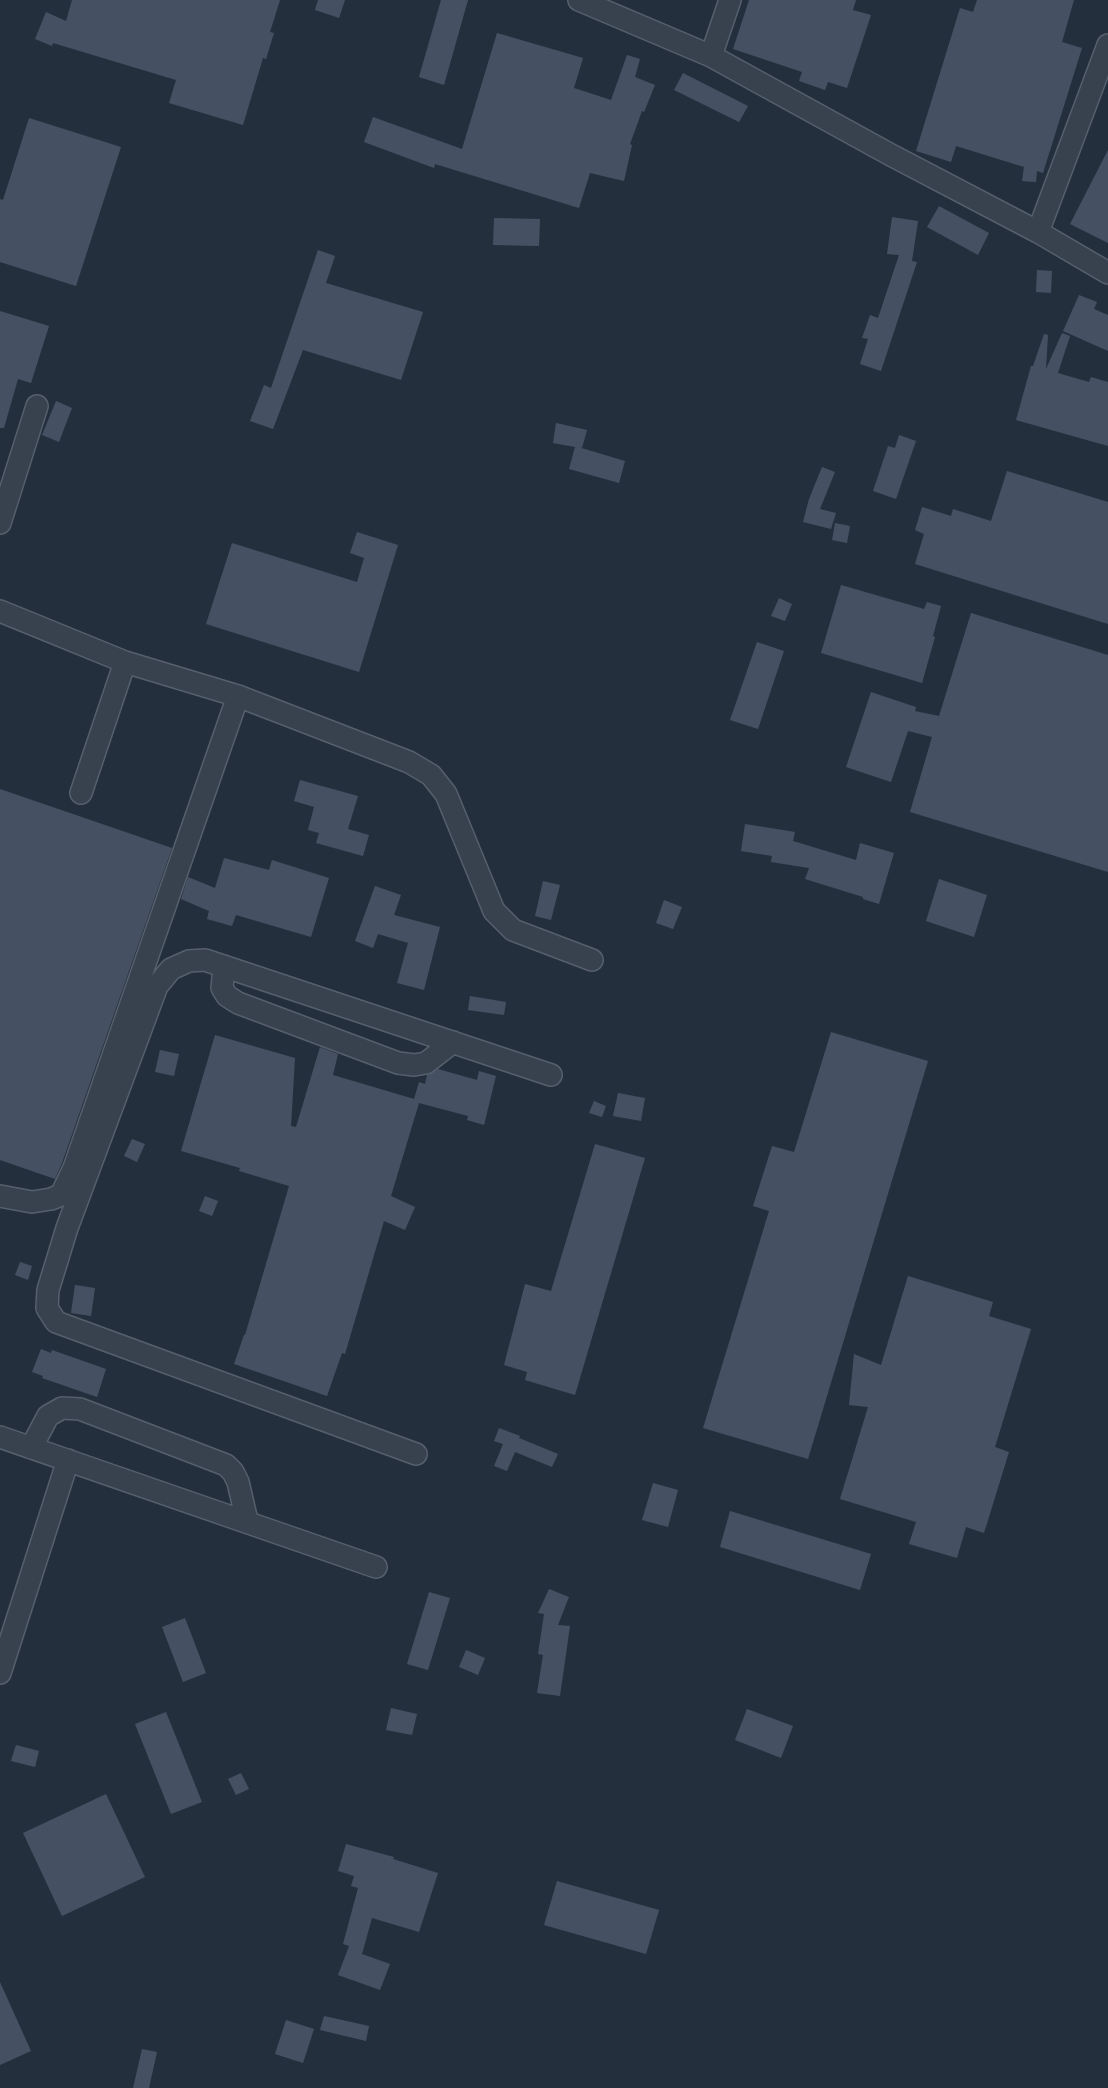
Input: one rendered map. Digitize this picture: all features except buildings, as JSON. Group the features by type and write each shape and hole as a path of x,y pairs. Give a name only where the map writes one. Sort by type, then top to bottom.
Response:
{"street":[{"path":"579,0 711,56 1038,232 1108,274"},
{"path":"711,56 730,0"},
{"path":"1038,232 1108,45"},
{"path":"0,523 37,406"},
{"path":"0,611 125,662 238,696 409,762 431,775 446,794 494,911 513,930 592,960"},
{"path":"81,793 125,662"},
{"path":"0,1196 32,1202 51,1200 61,1195 74,1168 238,696"},
{"path":"416,1454 56,1322 46,1308 48,1290 67,1228 157,986 172,969 189,961 205,960 551,1074"},
{"path":"224,966 222,988 227,996 238,1003 398,1062 414,1066 426,1063 453,1042"},
{"path":"31,1448 48,1416 62,1408 80,1409 226,1465 233,1472 238,1482 247,1522"},
{"path":"0,1437 376,1566"},
{"path":"0,1673 68,1460"}]}
